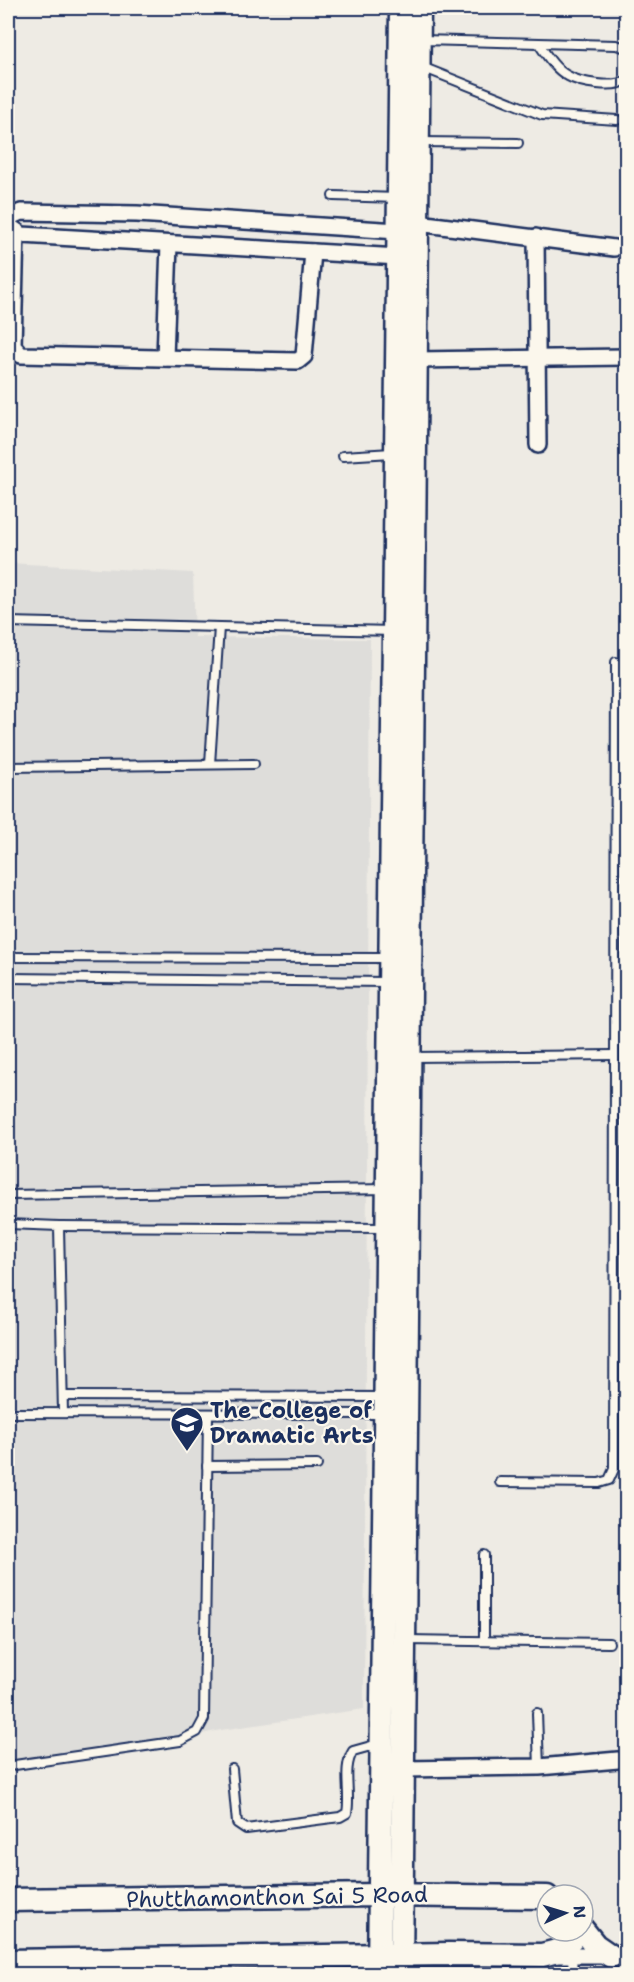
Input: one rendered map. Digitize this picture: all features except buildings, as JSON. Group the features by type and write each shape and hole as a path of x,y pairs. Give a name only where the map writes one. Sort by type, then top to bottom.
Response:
{"main road":[{"path":"400,958 416,360 408,227 399,198 401,8"},
{"path":"391,1895 404,1769 406,1640 391,1413 389,1228 400,982 393,632 399,257 408,227 418,142 418,8"},
{"path":"390,1965 391,1895 383,1743 391,1413 409,1057 400,982"},
{"name":"Phutthamonthon Sai 5 Road","path":"8,1900 391,1895 535,1897"},
{"path":"8,1961 56,1964 390,1965 542,1955 561,1950 568,1943"},
{"path":"593,1943 619,1955"}],"street":[{"path":"313,252 304,356 298,361 21,355 13,346 10,225 21,212 137,214 408,227 536,237 614,248"},
{"path":"10,225 22,235 399,257"},
{"path":"536,237 538,445"},
{"path":"165,358 169,244"},
{"path":"416,360 627,357"},
{"path":"404,1769 539,1767 618,1761"},
{"path":"542,1955 619,1955"}],"lane":[{"path":"418,40 616,45 627,48"},
{"path":"539,44 551,62 568,76 612,85 621,84 627,80"},
{"path":"418,65 542,115 616,120"},
{"path":"418,142 518,143"},
{"path":"333,196 399,198"},
{"path":"343,456 397,453"},
{"path":"8,622 393,632"},
{"path":"210,764 219,627"},
{"path":"500,1482 599,1483 613,1476 616,662"},
{"path":"8,767 254,764"},
{"path":"8,957 400,958"},
{"path":"8,978 400,982"},
{"path":"409,1057 615,1055"},
{"path":"8,1195 390,1190"},
{"path":"8,1224 389,1228"},
{"path":"59,1226 63,1413"},
{"path":"63,1396 391,1413"},
{"path":"8,1413 208,1415 391,1413"},
{"path":"8,1766 180,1741 197,1732 204,1719 208,1415"},
{"path":"207,1466 317,1465"},
{"path":"484,1555 484,1641"},
{"path":"406,1640 609,1643"},
{"path":"537,1713 539,1767"},
{"path":"232,1769 237,1823 240,1827 246,1829 340,1817 347,1813 350,1802 348,1759 353,1751 383,1743"},
{"path":"572,1956 573,1974"}],"shaded area":[{"path":"8,563 193,573 195,637 370,639 364,1709 221,1730 8,1773"}],"place":[{"name":"The College of Dramatic Arts","path":"187,1452"}]}
